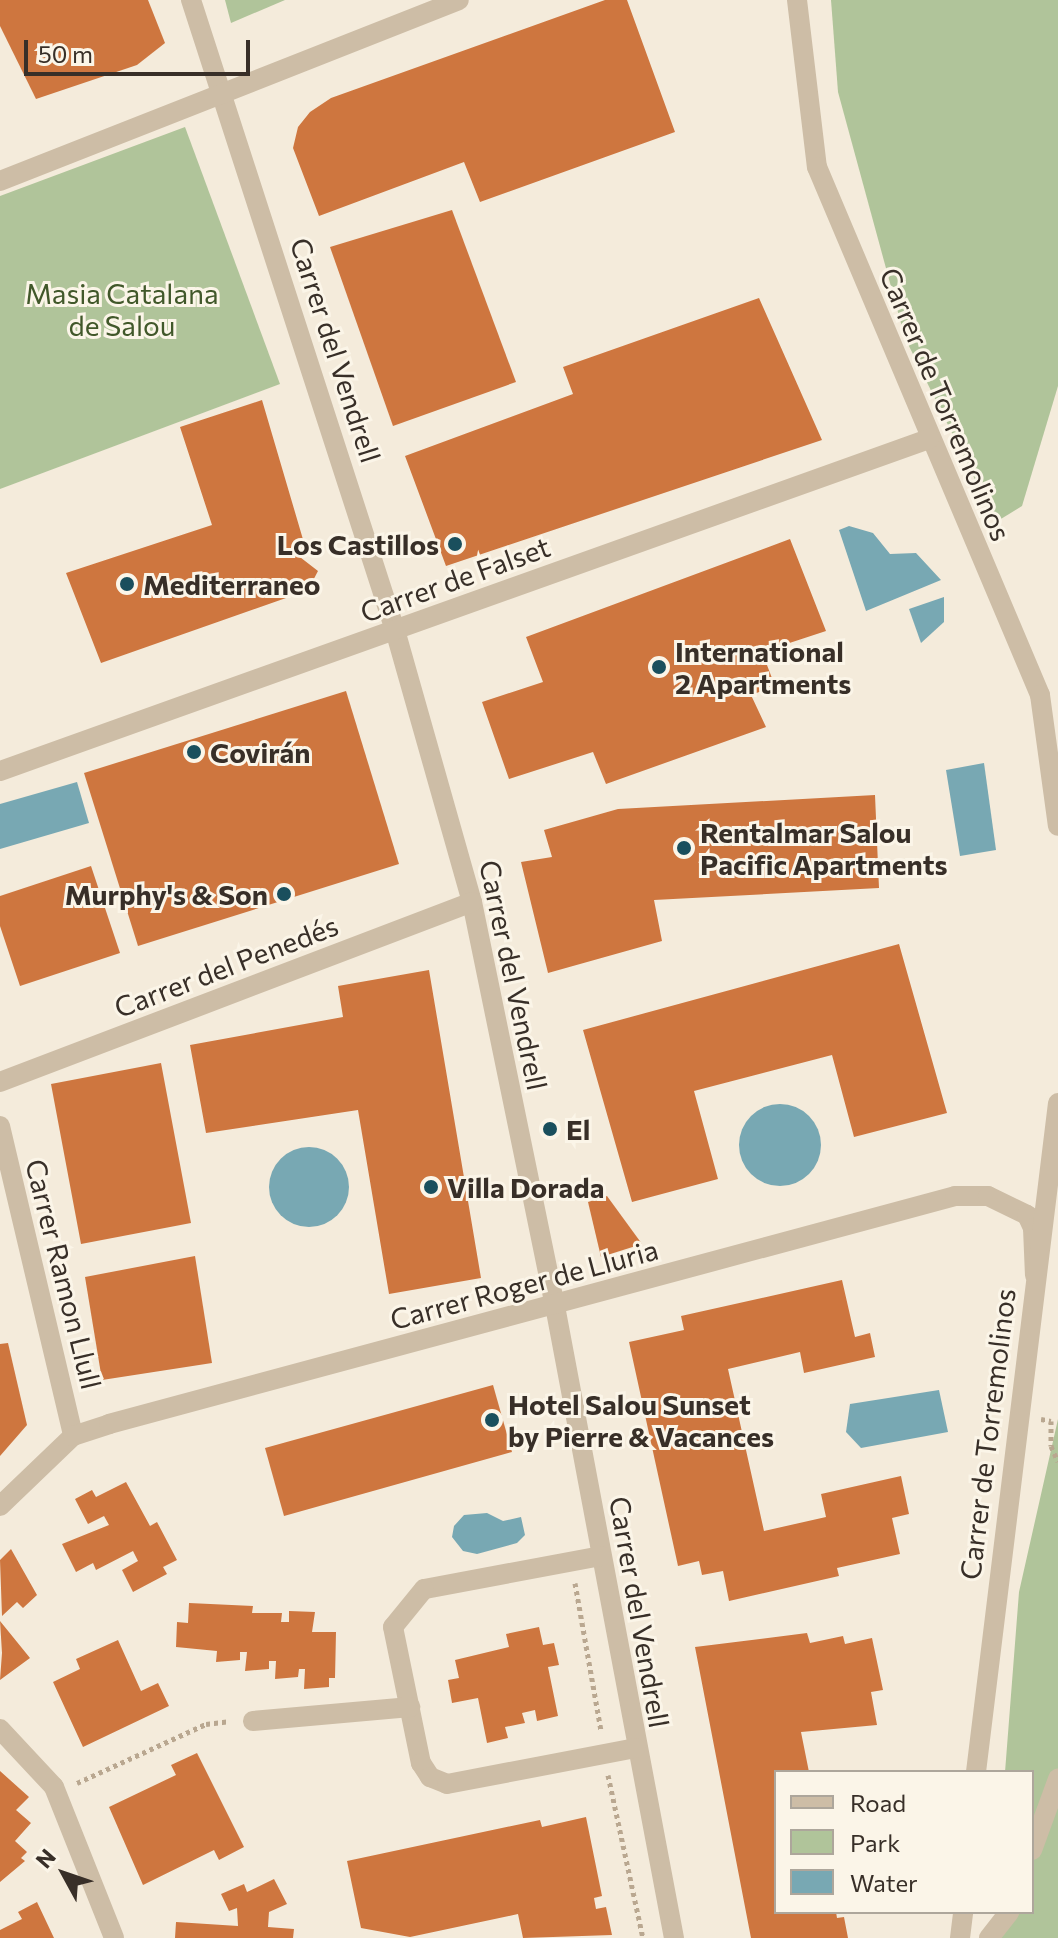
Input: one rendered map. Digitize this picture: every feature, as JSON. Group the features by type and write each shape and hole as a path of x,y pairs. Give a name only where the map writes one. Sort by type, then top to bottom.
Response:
{"street":[{"name":"Carrer del Vendrell","path":"191,0 225,92 395,630 472,902 555,1306 674,1938"},
{"path":"0,181 459,0"},
{"name":"Carrer de Torremolinos","path":"797,0 817,167 929,439 1040,695 1058,826"},
{"name":"Carrer de Falset","path":"0,771 929,439"},
{"name":"Carrer del Penedés","path":"0,1082 472,902"},
{"name":"Carrer de Torremolinos","path":"976,1770 1058,1103"},
{"name":"Carrer Ramon Llull","path":"0,1126 73,1436"},
{"name":"Carrer Roger de Lluria","path":"0,1506 73,1436 955,1196 988,1196 1027,1215 1033,1228 1035,1275"},
{"path":"601,1556 424,1589 393,1627 421,1763 430,1777 447,1784 636,1748"},
{"path":"253,1721 410,1707"},
{"path":"0,1729 54,1787 114,1938"},
{"path":"1034,1845 1058,1779"},
{"path":"960,1938 963,1914"},
{"path":"989,1938 1007,1914"}],"path":[{"path":"1051,1446 1058,1462"},
{"path":"74,1785 206,1724 253,1721"}],"green space":[{"path":"225,0 285,0 231,23"},
{"path":"831,0 1058,0 1058,386 1022,506 996,522 905,338 838,92"},
{"name":"Masia Catalana de Salou","path":"185,127 280,384 0,489 0,196"},
{"path":"1058,1419 1058,1938 999,1938 999,1914 1034,1914 1034,1770 1005,1770 1019,1592"}],"water":[{"path":"849,526 873,533 890,554 916,553 941,580 866,611 839,530"},
{"path":"944,597 944,622 921,643 909,609"},
{"path":"984,763 996,850 960,856 946,770"},
{"path":"77,782 89,823 0,849 0,804"},
{"path":"780,1104 796,1107 809,1116 818,1129 821,1145 818,1161 809,1174 796,1183 780,1186 764,1183 751,1174 742,1161 739,1145 742,1129 751,1116 764,1107"},
{"path":"301,1147 317,1147 338,1158 349,1179 349,1195 338,1216 317,1227 301,1227 287,1221 275,1209 269,1195 269,1179 275,1165 287,1153"},
{"path":"939,1390 948,1432 861,1448 846,1432 850,1404"},
{"path":"487,1513 503,1521 521,1517 525,1535 517,1543 477,1554 463,1551 452,1537 454,1526 464,1515"}],"building":[{"path":"0,0 148,0 165,43 137,65 36,99 0,26"},
{"path":"605,0 627,0 675,132 480,202 464,162 319,216 293,148 298,127 310,112 331,98"},
{"path":"452,210 516,382 393,426 330,247"},
{"path":"759,298 822,440 446,566 405,456 573,394 563,367"},
{"path":"262,400 307,553 296,554 318,571 307,592 282,585 286,598 101,663 66,573 212,525 180,427"},
{"path":"790,539 826,631 762,652 775,686 751,695 766,727 606,784 593,752 509,779 482,702 543,682 526,637"},
{"path":"346,691 399,864 138,946 84,773"},
{"path":"875,795 879,888 654,900 662,941 548,973 521,862 552,857 544,830 618,809"},
{"path":"91,866 120,953 20,986 0,926 0,896"},
{"path":"899,944 947,1113 854,1137 832,1055 694,1091 718,1179 632,1202 583,1030"},
{"path":"429,970 481,1278 389,1294 358,1110 206,1133 190,1045 343,1017 338,986"},
{"path":"161,1063 191,1223 81,1244 51,1084"},
{"path":"607,1196 642,1244 601,1257 588,1202"},
{"path":"195,1256 212,1363 102,1380 85,1277"},
{"path":"842,1280 855,1337 870,1333 875,1357 804,1373 800,1352 728,1369 764,1531 826,1517 821,1494 901,1476 909,1514 892,1518 900,1554 837,1568 839,1576 729,1601 723,1571 702,1575 699,1561 678,1566 629,1342 684,1330 681,1316"},
{"path":"8,1343 27,1425 0,1456 0,1344"},
{"path":"493,1385 512,1452 284,1516 265,1448"},
{"path":"126,1482 150,1526 157,1522 177,1560 163,1567 167,1574 133,1592 122,1570 138,1561 133,1551 96,1570 93,1563 76,1572 62,1544 109,1525 104,1516 88,1524 75,1499 92,1490 96,1497"},
{"path":"11,1549 37,1595 23,1608 17,1602 2,1616 0,1560"},
{"path":"189,1603 253,1606 252,1613 282,1613 281,1622 289,1622 289,1611 315,1612 312,1632 336,1632 335,1678 329,1678 329,1687 304,1689 305,1669 299,1669 298,1677 275,1679 276,1661 269,1661 269,1669 245,1671 247,1652 240,1652 240,1660 216,1662 217,1651 176,1647 177,1622 188,1623"},
{"path":"0,1621 30,1658 0,1680 2,1653"},
{"path":"539,1627 543,1645 554,1643 559,1665 548,1667 558,1716 537,1721 535,1710 522,1713 525,1723 505,1727 508,1738 487,1743 478,1698 452,1703 448,1680 459,1678 455,1660 509,1647 506,1634"},
{"path":"807,1633 810,1643 843,1636 845,1644 872,1638 883,1690 871,1692 877,1725 801,1732 809,1770 774,1770 774,1914 836,1914 837,1918 844,1917 848,1938 751,1938 695,1647"},
{"path":"118,1640 141,1691 158,1683 169,1706 83,1747 53,1682 80,1669 76,1659"},
{"path":"197,1753 244,1847 219,1860 214,1850 143,1885 109,1807 176,1775 171,1765"},
{"path":"0,1771 29,1797 16,1810 31,1823 15,1841 27,1852 21,1858 25,1861 0,1882"},
{"path":"586,1817 602,1896 594,1898 596,1909 606,1907 612,1935 523,1938 518,1914 410,1937 361,1928 347,1861 540,1820 542,1827"},
{"path":"274,1879 287,1904 269,1912 268,1927 294,1929 293,1938 175,1938 176,1922 238,1926 237,1908 229,1911 221,1894 244,1884 247,1892"},
{"path":"37,1902 54,1938 0,1938 0,1930 22,1919 18,1912"}],"place":[{"name":"Los Castillos","path":"455,544"},
{"name":"Mediterraneo","path":"127,584"},
{"name":"International 2 Apartments","path":"659,667"},
{"name":"Covirán","path":"194,752"},
{"name":"Rentalmar Salou Pacific Apartments","path":"684,848"},
{"name":"Murphy's & Son","path":"284,894"},
{"name":"El","path":"550,1129"},
{"name":"Villa Dorada","path":"431,1187"},
{"name":"Hotel Salou Sunset by Pierre & Vacances","path":"492,1420"}]}
